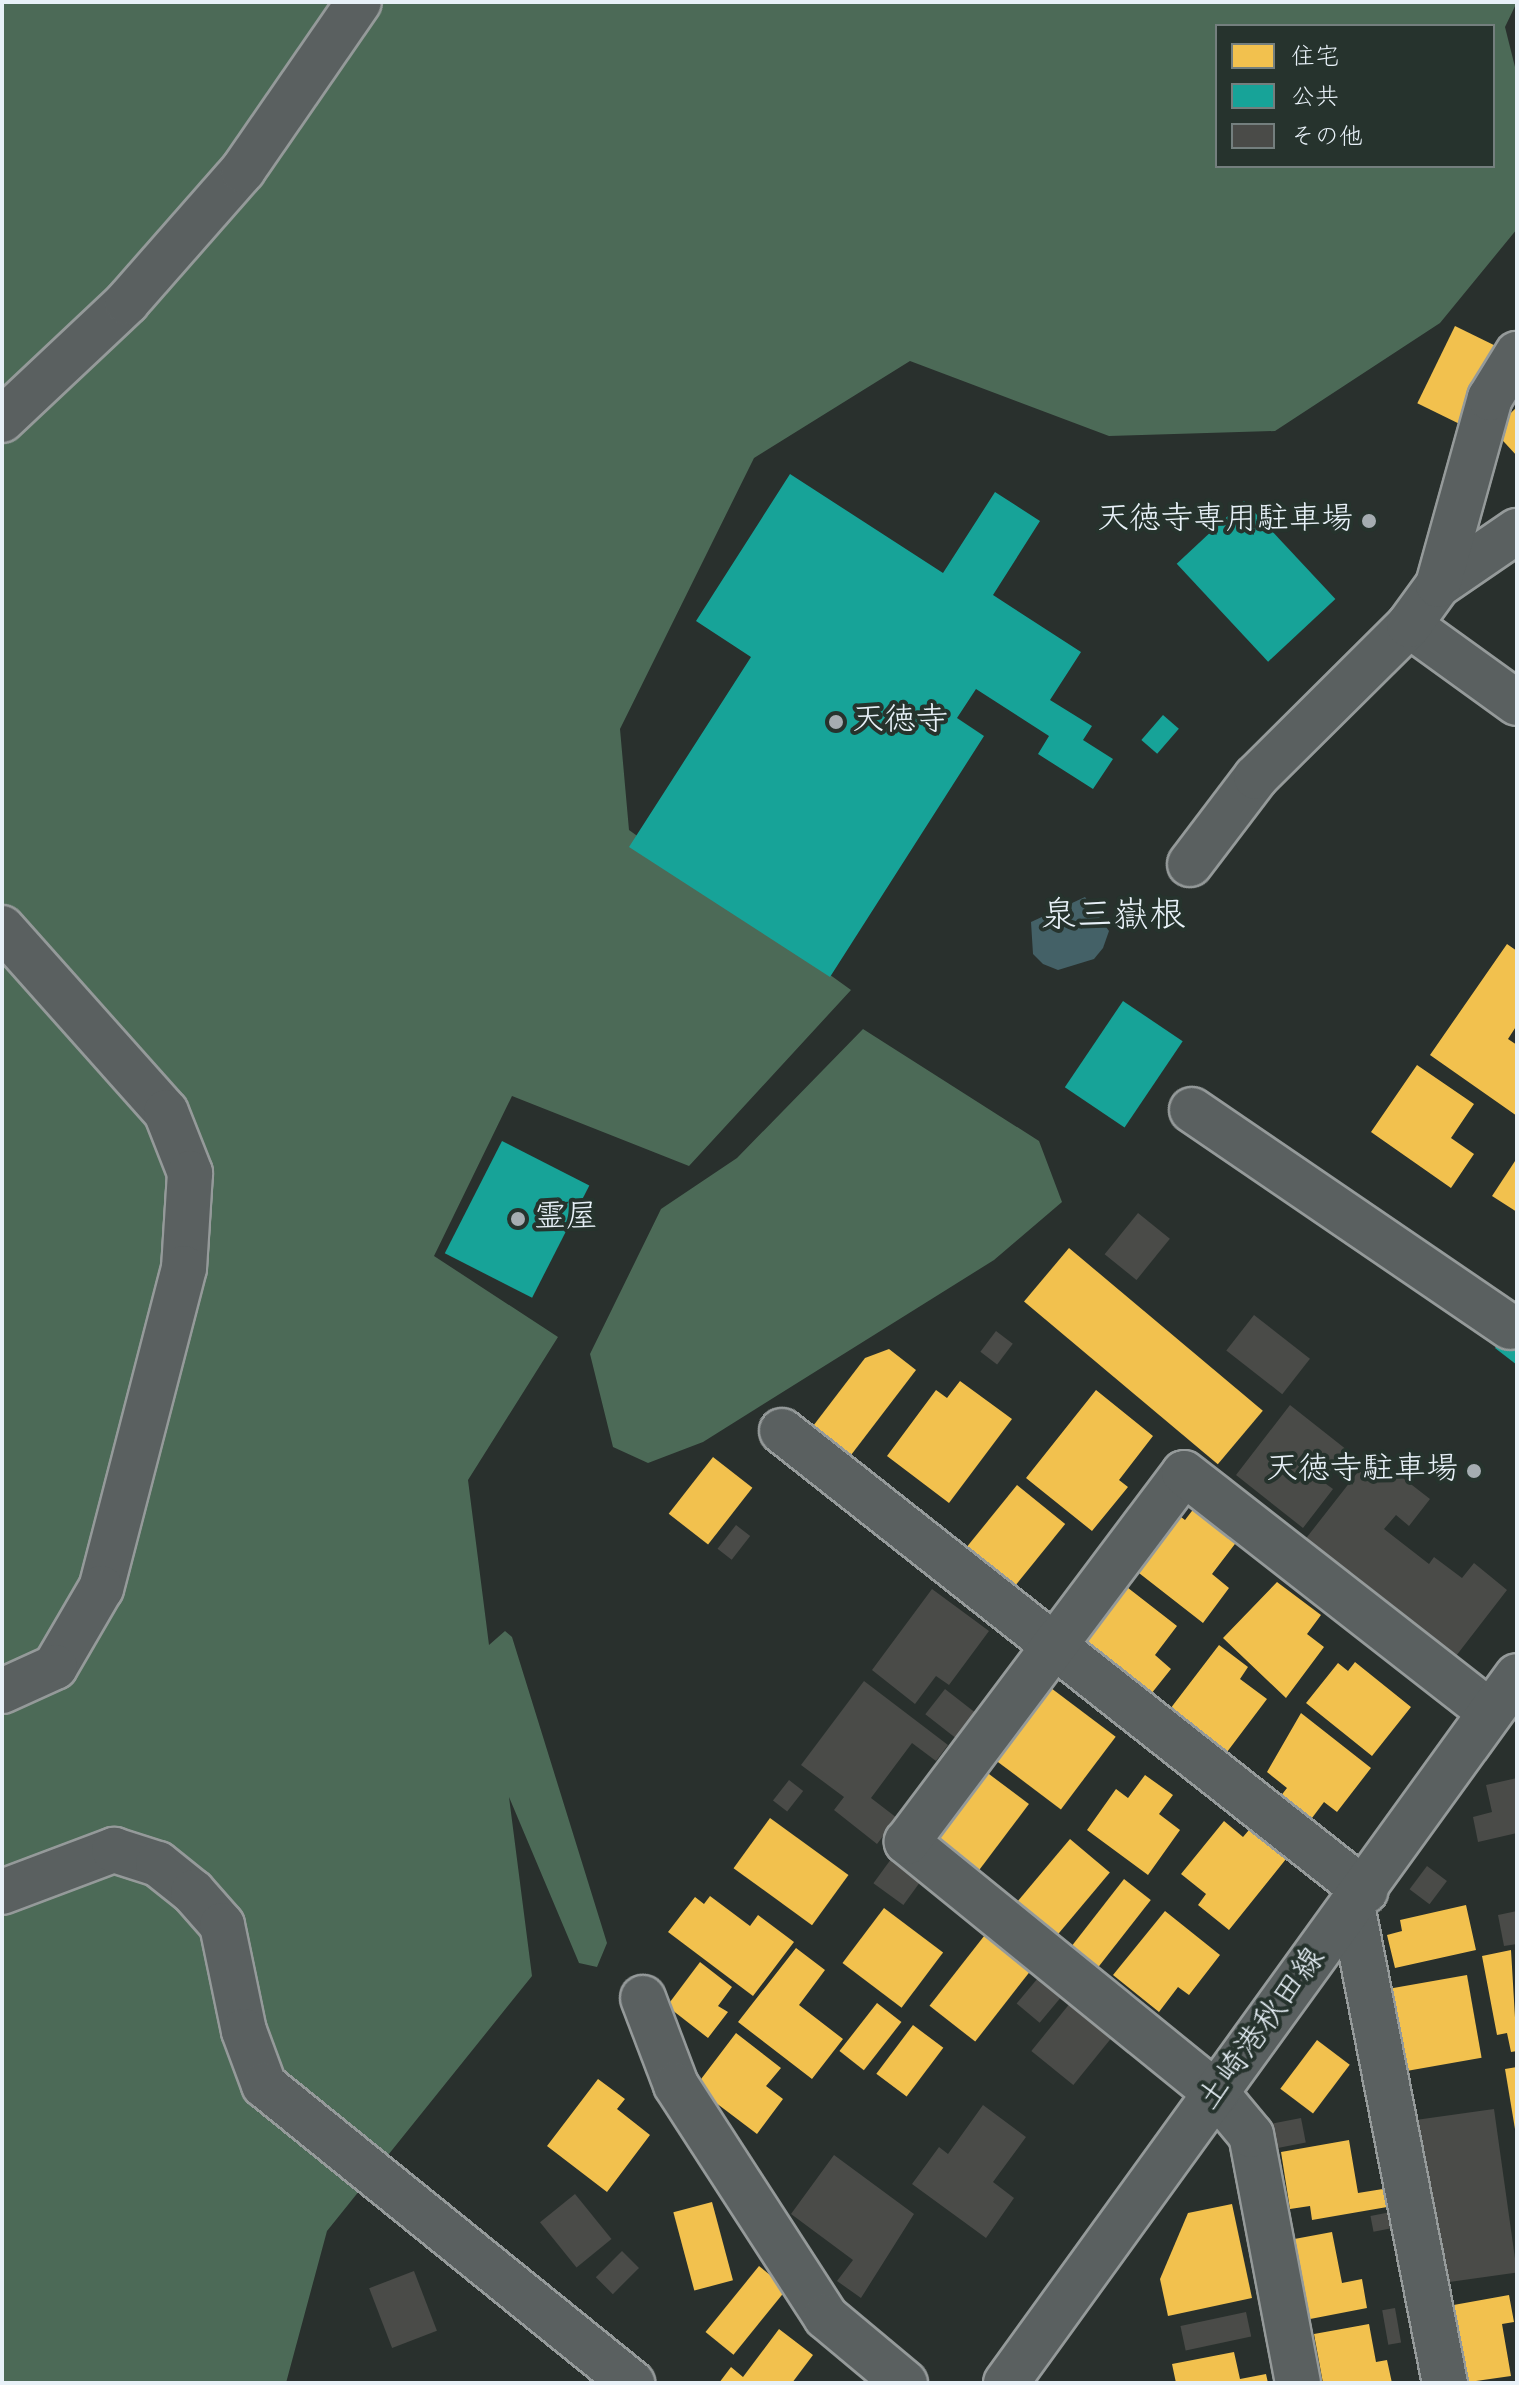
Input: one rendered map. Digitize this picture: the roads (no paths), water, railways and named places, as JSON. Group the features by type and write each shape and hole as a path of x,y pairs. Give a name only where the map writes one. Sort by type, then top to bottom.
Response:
{"street":[{"path":"2,420 127,302 243,170 359,2"},
{"path":"1438,585 1490,398 1517,354"},
{"path":"1190,864 1256,777 1409,625 1438,585 1517,531"},
{"path":"1409,625 1517,703"},
{"path":"2,928 166,1112 190,1173 184,1268 101,1588 55,1667 2,1691"},
{"path":"1192,1110 1510,1327"},
{"path":"782,1431 1358,1898 1445,2383"},
{"path":"1298,2383 1251,2135 1217,2094 907,1842 1184,1473 1489,1711"},
{"name":"土崎港秋田線","path":"1006,2383 1517,1676"},
{"path":"2,1892 114,1850 158,1864 222,1925 244,2031 264,2085 632,2383"},
{"path":"643,1998 676,2085 826,2317 905,2383"}],"water":[{"path":"1085,897 1109,931 1103,948 1094,959 1058,970 1043,964 1033,954 1031,922"}],"place":[{"name":"天徳寺専用駐車場","path":"1369,521"},
{"name":"天徳寺","path":"836,722"},
{"name":"霊屋","path":"518,1219"},
{"name":"天徳寺駐車場","path":"1474,1471"}],"district":[{"name":"泉三嶽根","path":"1113,918"}]}
